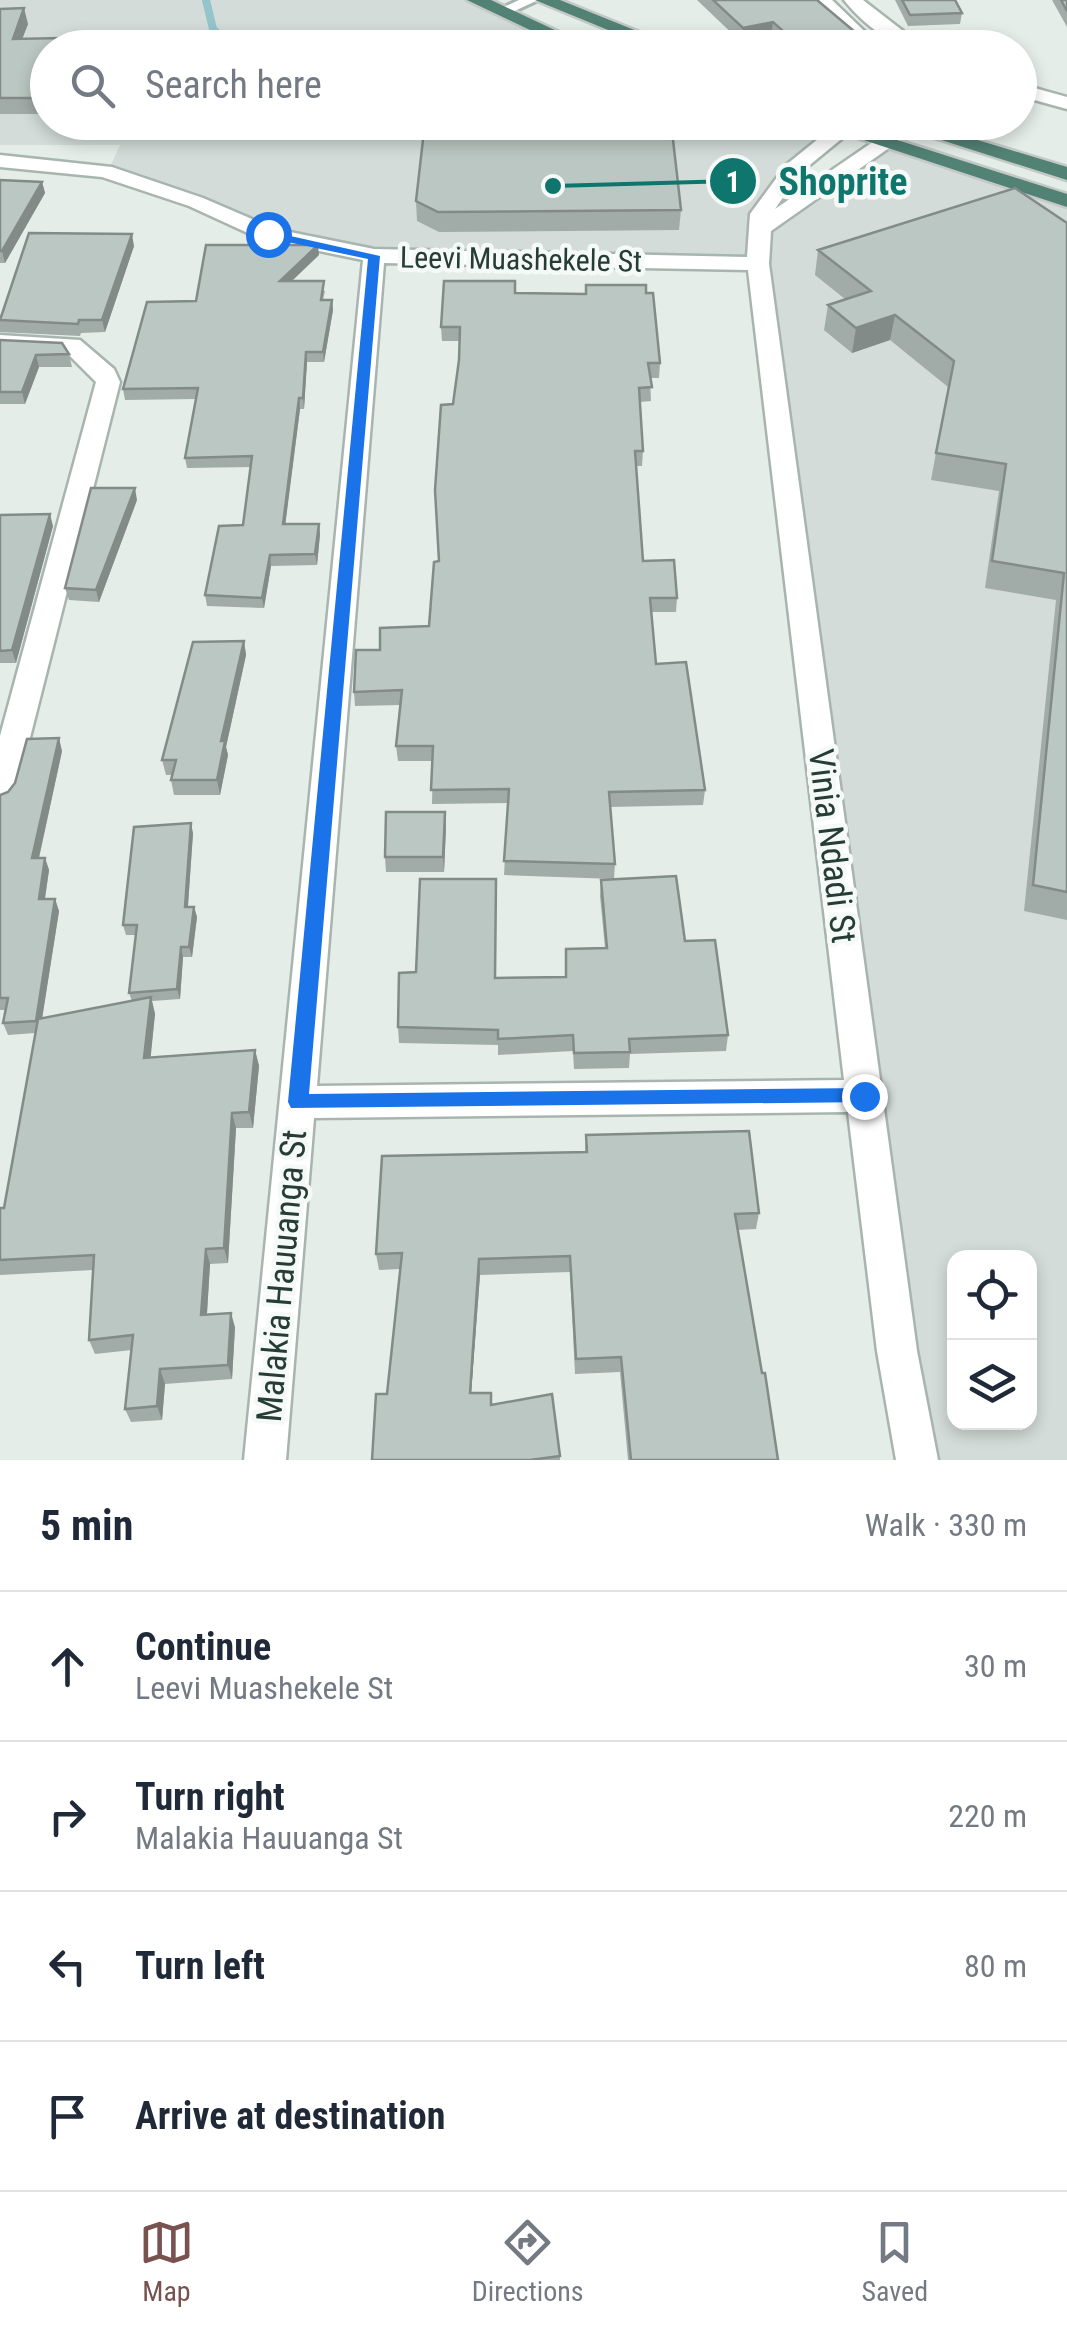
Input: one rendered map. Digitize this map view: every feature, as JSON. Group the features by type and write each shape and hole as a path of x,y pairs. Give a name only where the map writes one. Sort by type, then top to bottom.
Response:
{"highway":[{"path":"476,0 543,30"},
{"path":"544,0 623,30"},
{"path":"879,140 1067,201"},
{"path":"958,140 1067,174"}],"street":[{"path":"823,0 852,30"},
{"path":"853,0 890,30"},
{"path":"1037,95 1067,103"},
{"path":"1037,113 1067,120"},
{"name":"Vinia Ndadi St","path":"830,140 793,169 761,214 758,264 897,1352 917,1460"},
{"path":"757,231 892,140"},
{"name":"Leevi Muashekele St","path":"0,162 105,170 196,202 268,234 374,256 758,264"},
{"name":"Malakia Hauuanga St","path":"265,1460 374,256"},
{"path":"0,342 72,344 106,374 108,382 0,793"},
{"path":"298,1102 864,1096"}],"lane":[{"path":"502,12 531,0"}],"shaded area":[{"path":"0,0 476,0 545,30 30,30 30,140 830,140 793,169 759,229 888,144 1067,201 1067,1460 917,1460 758,264 374,256 269,234 109,169 120,145 0,145"}],"building":[{"path":"713,0 817,0 853,30 782,30 773,22 743,28"},
{"path":"902,0 955,0 962,13 910,15"},
{"path":"24,8 13,39 30,39 30,98 0,98 0,9"},
{"path":"423,140 673,140 681,210 438,212 416,201"},
{"path":"0,180 42,182 2,251 0,251"},
{"path":"1015,188 1067,223 1067,892 1033,885 1064,573 992,561 1006,464 936,453 954,361 895,315 856,328 828,305 871,291 818,250"},
{"path":"29,233 132,234 102,320 79,320 78,324 0,320"},
{"path":"206,245 318,245 280,281 324,281 321,300 332,300 323,352 306,352 303,398 299,398 283,524 319,524 315,554 270,555 262,598 205,595 219,526 243,525 252,456 185,458 198,388 123,389 147,302 196,301"},
{"path":"444,281 515,281 515,293 586,294 586,285 646,285 646,293 653,293 660,363 648,363 652,387 639,388 643,451 635,451 643,561 674,560 677,598 650,598 656,664 686,662 705,790 609,792 615,864 504,861 509,789 431,790 433,746 396,746 402,690 354,692 356,650 380,650 380,628 429,626 434,562 439,561 435,490 441,405 453,404 459,360 460,327 441,327"},
{"path":"0,340 62,343 69,354 36,355 22,392 0,392"},
{"path":"91,488 135,488 96,590 65,588"},
{"path":"50,514 12,650 0,651 0,515"},
{"path":"244,641 221,741 225,741 217,780 171,780 176,760 162,760 193,642"},
{"path":"59,738 32,858 45,858 39,899 55,899 36,1021 3,1023 8,998 0,998 0,795 15,783 27,739"},
{"path":"386,812 445,812 443,857 385,857"},
{"path":"191,823 185,907 194,907 189,947 181,947 177,989 129,993 137,925 123,925 134,827"},
{"path":"676,876 685,941 715,940 728,1035 629,1039 630,1052 574,1053 573,1035 498,1039 498,1030 398,1027 399,973 416,972 420,879 496,879 495,978 566,977 566,949 607,948 601,880"},
{"path":"151,997 144,1058 255,1050 249,1112 232,1113 224,1248 206,1249 201,1315 231,1313 228,1365 160,1369 157,1406 125,1409 133,1335 89,1340 94,1255 0,1260 0,1208 4,1208 38,1019"},
{"path":"749,1131 759,1213 735,1214 778,1460 631,1460 621,1357 576,1359 570,1256 479,1259 470,1393 491,1393 491,1405 552,1394 560,1456 530,1460 372,1460 376,1394 387,1394 402,1253 376,1254 382,1156 587,1152 586,1135"}],"waterway":[{"path":"206,0 214,30"}],"place":[{"name":"Shoprite","path":"553,186"}],"route":[{"path":"268,234 374,256 298,1102 864,1096"}]}
